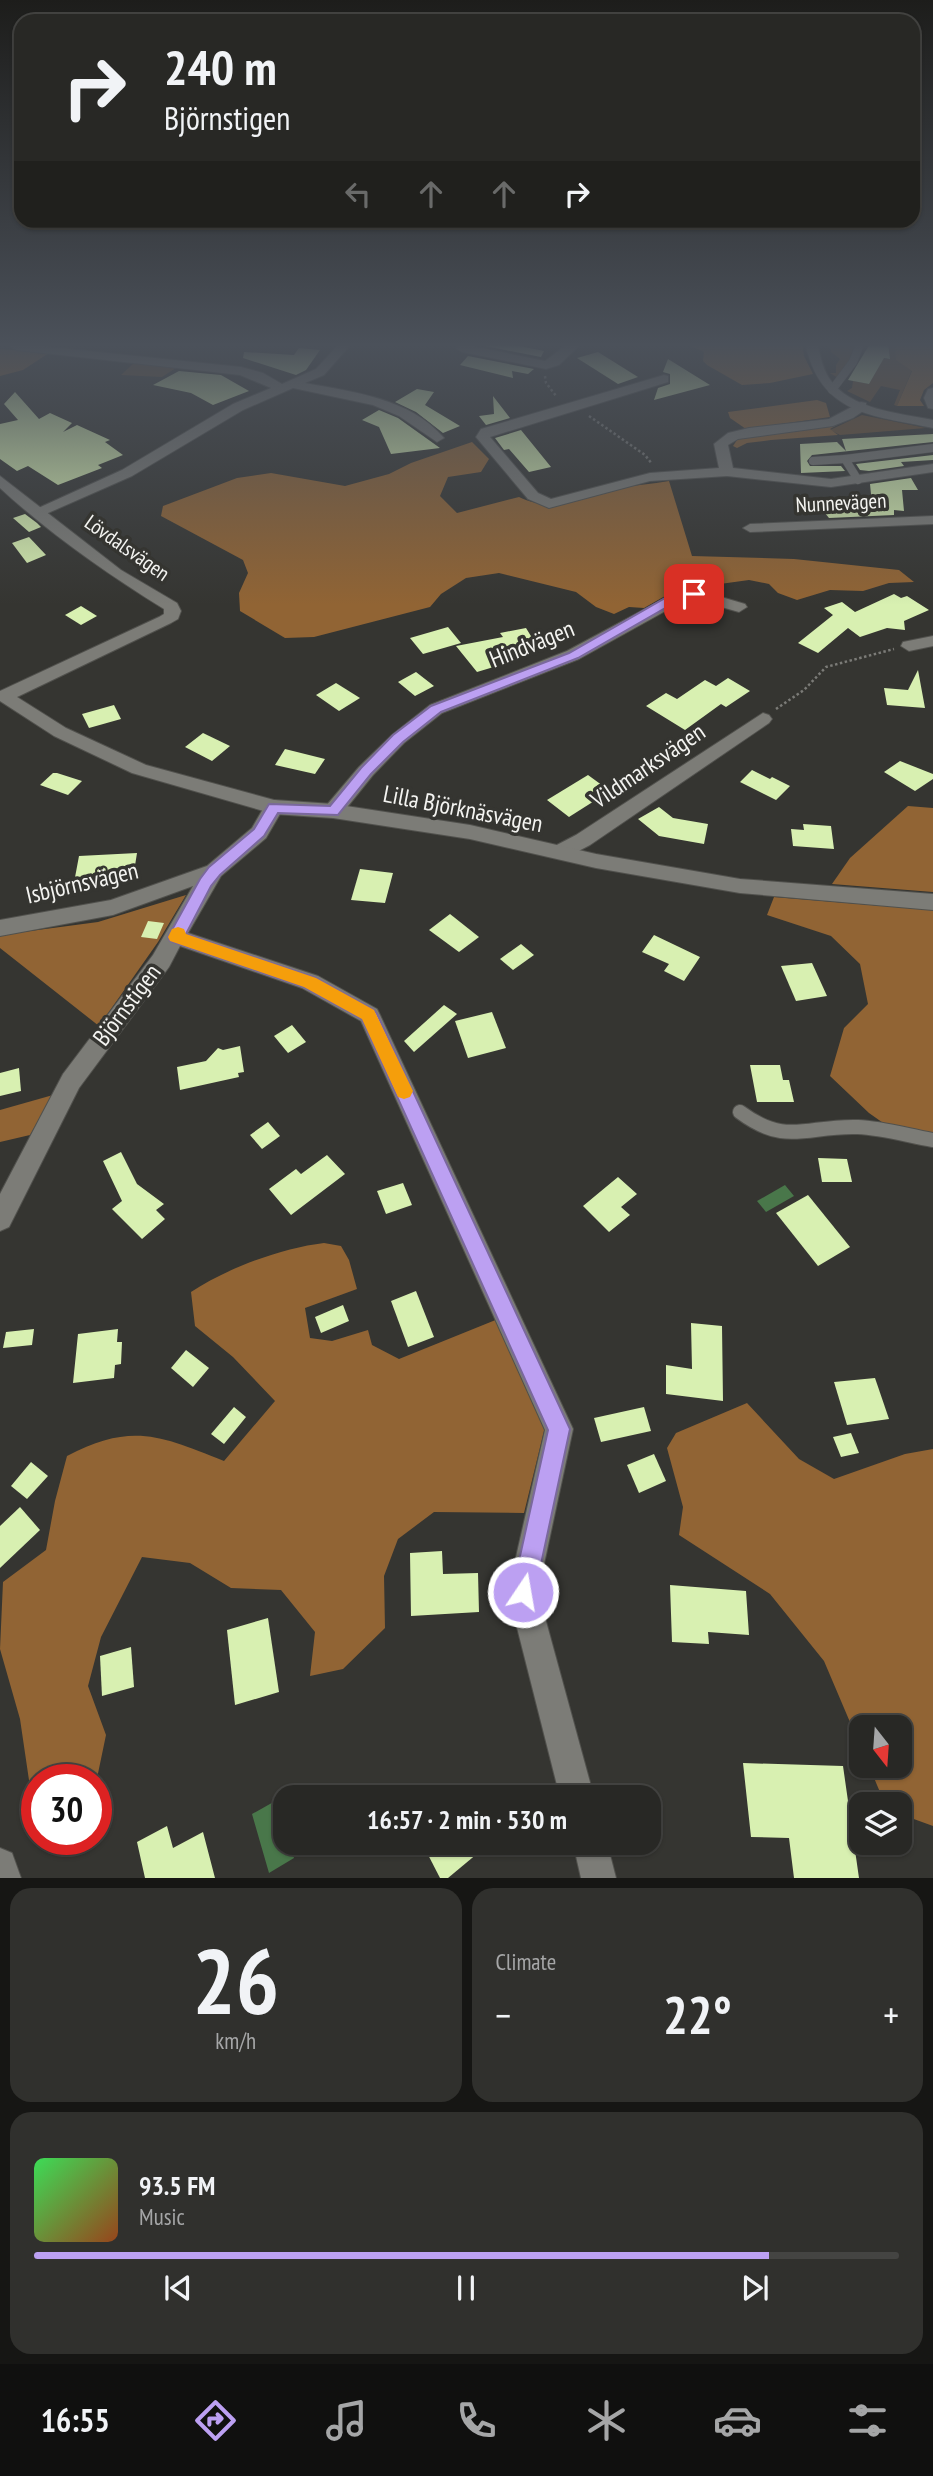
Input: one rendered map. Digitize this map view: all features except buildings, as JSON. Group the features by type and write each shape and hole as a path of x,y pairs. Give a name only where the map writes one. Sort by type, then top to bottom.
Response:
{"street":[{"path":"40,513 127,473 200,430"},
{"path":"427,430 437,438"},
{"path":"494,430 486,432 483,437 533,496 541,502 555,504 650,477 727,471 831,483 933,468"},
{"path":"727,471 721,444 728,438 763,430"},
{"name":"Lövdalsvägen","path":"0,480 116,573 171,606 173,611 172,616 165,620 2,697"},
{"name":"Nunnevägen","path":"750,528 933,520"},
{"name":"Hindvägen","path":"333,811 398,738 436,709 573,655 683,595 694,594 739,607"},
{"path":"909,646 933,641"},
{"name":"Lilla Björknäsvägen","path":"2,697 60,732 139,769 274,807 333,811 470,832 596,861 740,886 933,902"},
{"name":"Vildmarksvägen","path":"560,852 583,840 763,719"},
{"name":"Björnstigen","path":"0,1219 71,1081 176,937 205,883 214,871 259,833 274,807"},
{"name":"Isbjörnsvägen","path":"0,928 113,908 214,871"},
{"path":"176,937 310,982 369,1014 559,1429 523,1592 574,1785"},
{"path":"593,1855 599,1878"},
{"path":"0,1866 4,1878"}],"lane":[{"path":"813,461 933,448"},
{"path":"845,459 858,480"},
{"path":"740,1112 760,1127 783,1133 859,1127 933,1140"}],"path":[{"path":"607,430 645,454"},
{"path":"763,719 804,690 826,667 909,646"}],"shaded area":[{"path":"796,430 831,430 838,435 747,443 737,448 733,446 739,437"},
{"path":"831,430 906,430 840,435"},
{"path":"472,442 489,459 481,472 448,477 440,496 457,513 519,497 532,502 557,504 620,488 669,481 692,556 794,559 899,570 914,582 889,583 863,591 830,590 797,600 778,593 769,584 749,580 691,588 665,596 644,608 629,607 614,614 596,607 576,592 499,573 466,578 441,594 430,607 314,637 285,638 240,611 239,593 248,573 243,560 161,516 163,506 237,478 271,473 345,486 389,474 411,463"},
{"path":"908,806 933,808 933,892 832,884 850,858"},
{"path":"186,895 158,942 99,1026 0,948 0,935 98,922"},
{"path":"774,897 933,910 933,1146 913,1144 869,1113 830,1076 844,1028 868,1004 860,964 831,936 767,915"},
{"path":"53,1095 30,1135 0,1142 0,1110"},
{"path":"785,1185 794,1196 766,1212 757,1201"},
{"path":"324,1243 341,1246 349,1260 357,1289 305,1308 310,1338 332,1341 368,1330 372,1345 399,1359 498,1319 545,1427 524,1513 434,1512 398,1539 384,1576 385,1628 343,1669 310,1676 315,1632 281,1590 231,1588 190,1563 142,1557 101,1637 88,1686 106,1735 100,1764 27,1764 20,1719 0,1649 3,1582 46,1550 67,1456 110,1439 146,1436 164,1439 224,1461 275,1401 233,1357 195,1326 191,1292 255,1260"},
{"path":"747,1403 799,1459 834,1479 905,1454 933,1449 933,1826 912,1818 912,1792 880,1792 874,1778 912,1778 912,1715 849,1715 849,1720 824,1661 770,1594 679,1535 683,1507 667,1448 676,1433"},
{"path":"273,1802 273,1855 293,1855 294,1858 269,1873 252,1814"}],"slow traffic":[{"path":"178,933 176,937 310,982 369,1014 404,1091"}],"route":[{"path":"523,1592 559,1429 369,1014 310,982 176,937 214,871 259,833 274,807 333,811 398,738 436,709 458,698 573,655 610,637 642,615 671,600 694,594"}]}
